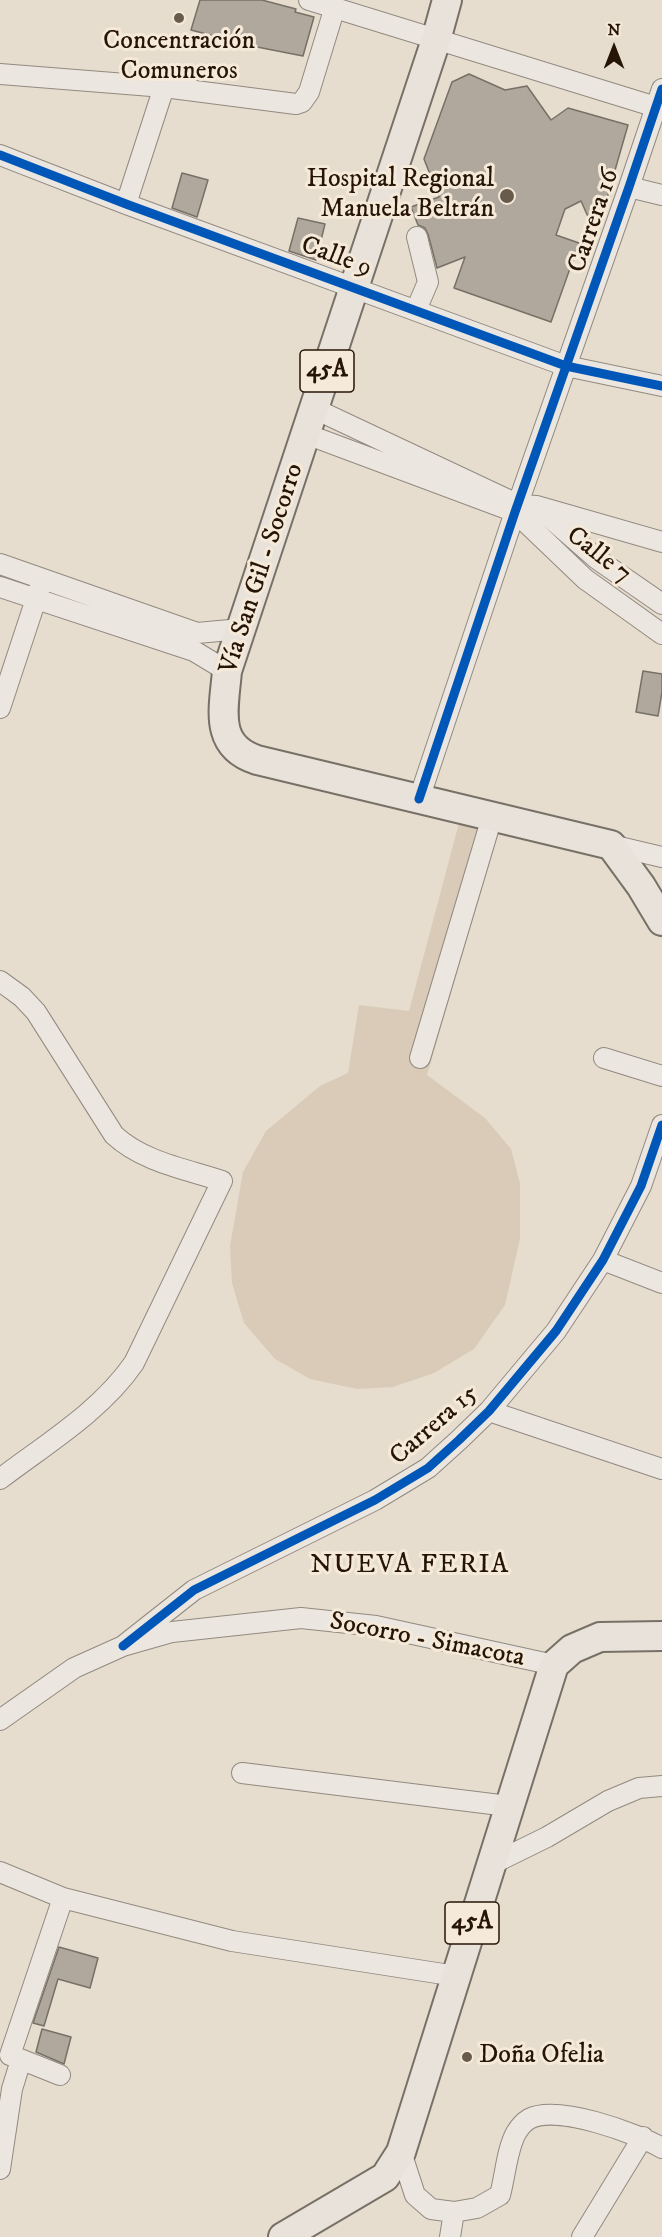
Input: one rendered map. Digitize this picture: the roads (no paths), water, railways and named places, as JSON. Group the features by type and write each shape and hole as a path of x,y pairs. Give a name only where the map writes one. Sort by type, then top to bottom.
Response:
{"highway":[{"name":"Vía San Gil - Socorro","path":"447,0 436,40 227,671 223,718 230,744 241,755 611,845"},
{"path":"611,845 641,886 662,921"},
{"path":"554,1665 572,1649 600,1637 662,1636"},
{"name":"45A","path":"283,2237 385,2176 401,2152 554,1665"}],"street":[{"path":"0,74 164,87 288,104 302,102 309,92 324,3 436,40 659,98"},
{"path":"126,204 164,87"},
{"name":"Carrera 16","path":"418,799 523,508 566,366 659,98"},
{"name":"Calle 9","path":"0,155 126,204 566,366 662,386"},
{"path":"630,187 662,195"},
{"path":"416,310 428,282 417,237"},
{"path":"310,422 523,508 662,542"},
{"path":"523,508 585,579 661,629"},
{"name":"Calle 7","path":"523,508 662,604"},
{"path":"0,564 197,633 241,629"},
{"path":"0,708 43,579"},
{"path":"0,586 194,651 227,671"},
{"path":"420,1058 492,816"},
{"path":"611,845 662,857"},
{"path":"0,981 22,997 36,1012 114,1135 123,1143 153,1159 222,1181 134,1363 124,1378 114,1390 75,1422 0,1479"},
{"path":"604,1058 662,1076"},
{"name":"Carrera 15","path":"123,1646 194,1590 375,1500 428,1468 489,1411 555,1331 603,1260 641,1186 662,1125"},
{"path":"603,1260 662,1282"},
{"path":"489,1411 662,1469"},
{"name":"Socorro - Simacota","path":"0,1720 74,1668 123,1646 172,1632 301,1618 376,1626 554,1665"},
{"path":"242,1773 508,1806"},
{"path":"490,1865 547,1837 608,1801 639,1788 662,1786"},
{"path":"0,1872 63,1898 232,1941 456,1976"},
{"path":"0,2169 12,2089 10,2056 63,1898"},
{"path":"10,2056 60,2075"},
{"path":"401,2152 415,2195 431,2209 454,2212 477,2208 500,2195 515,2134 529,2119 538,2116 569,2117 609,2126 643,2137 662,2148"},
{"path":"582,2237 643,2137"},
{"path":"450,2237 454,2212"}],"place":[{"name":"Concentración Comuneros","path":"179,18"},
{"name":"Hospital Regional Manuela Beltrán","path":"507,196"},
{"name":"Doña Ofelia","path":"467,2057"}],"district":[{"name":"NUEVA FERIA","path":"410,1566"}]}
